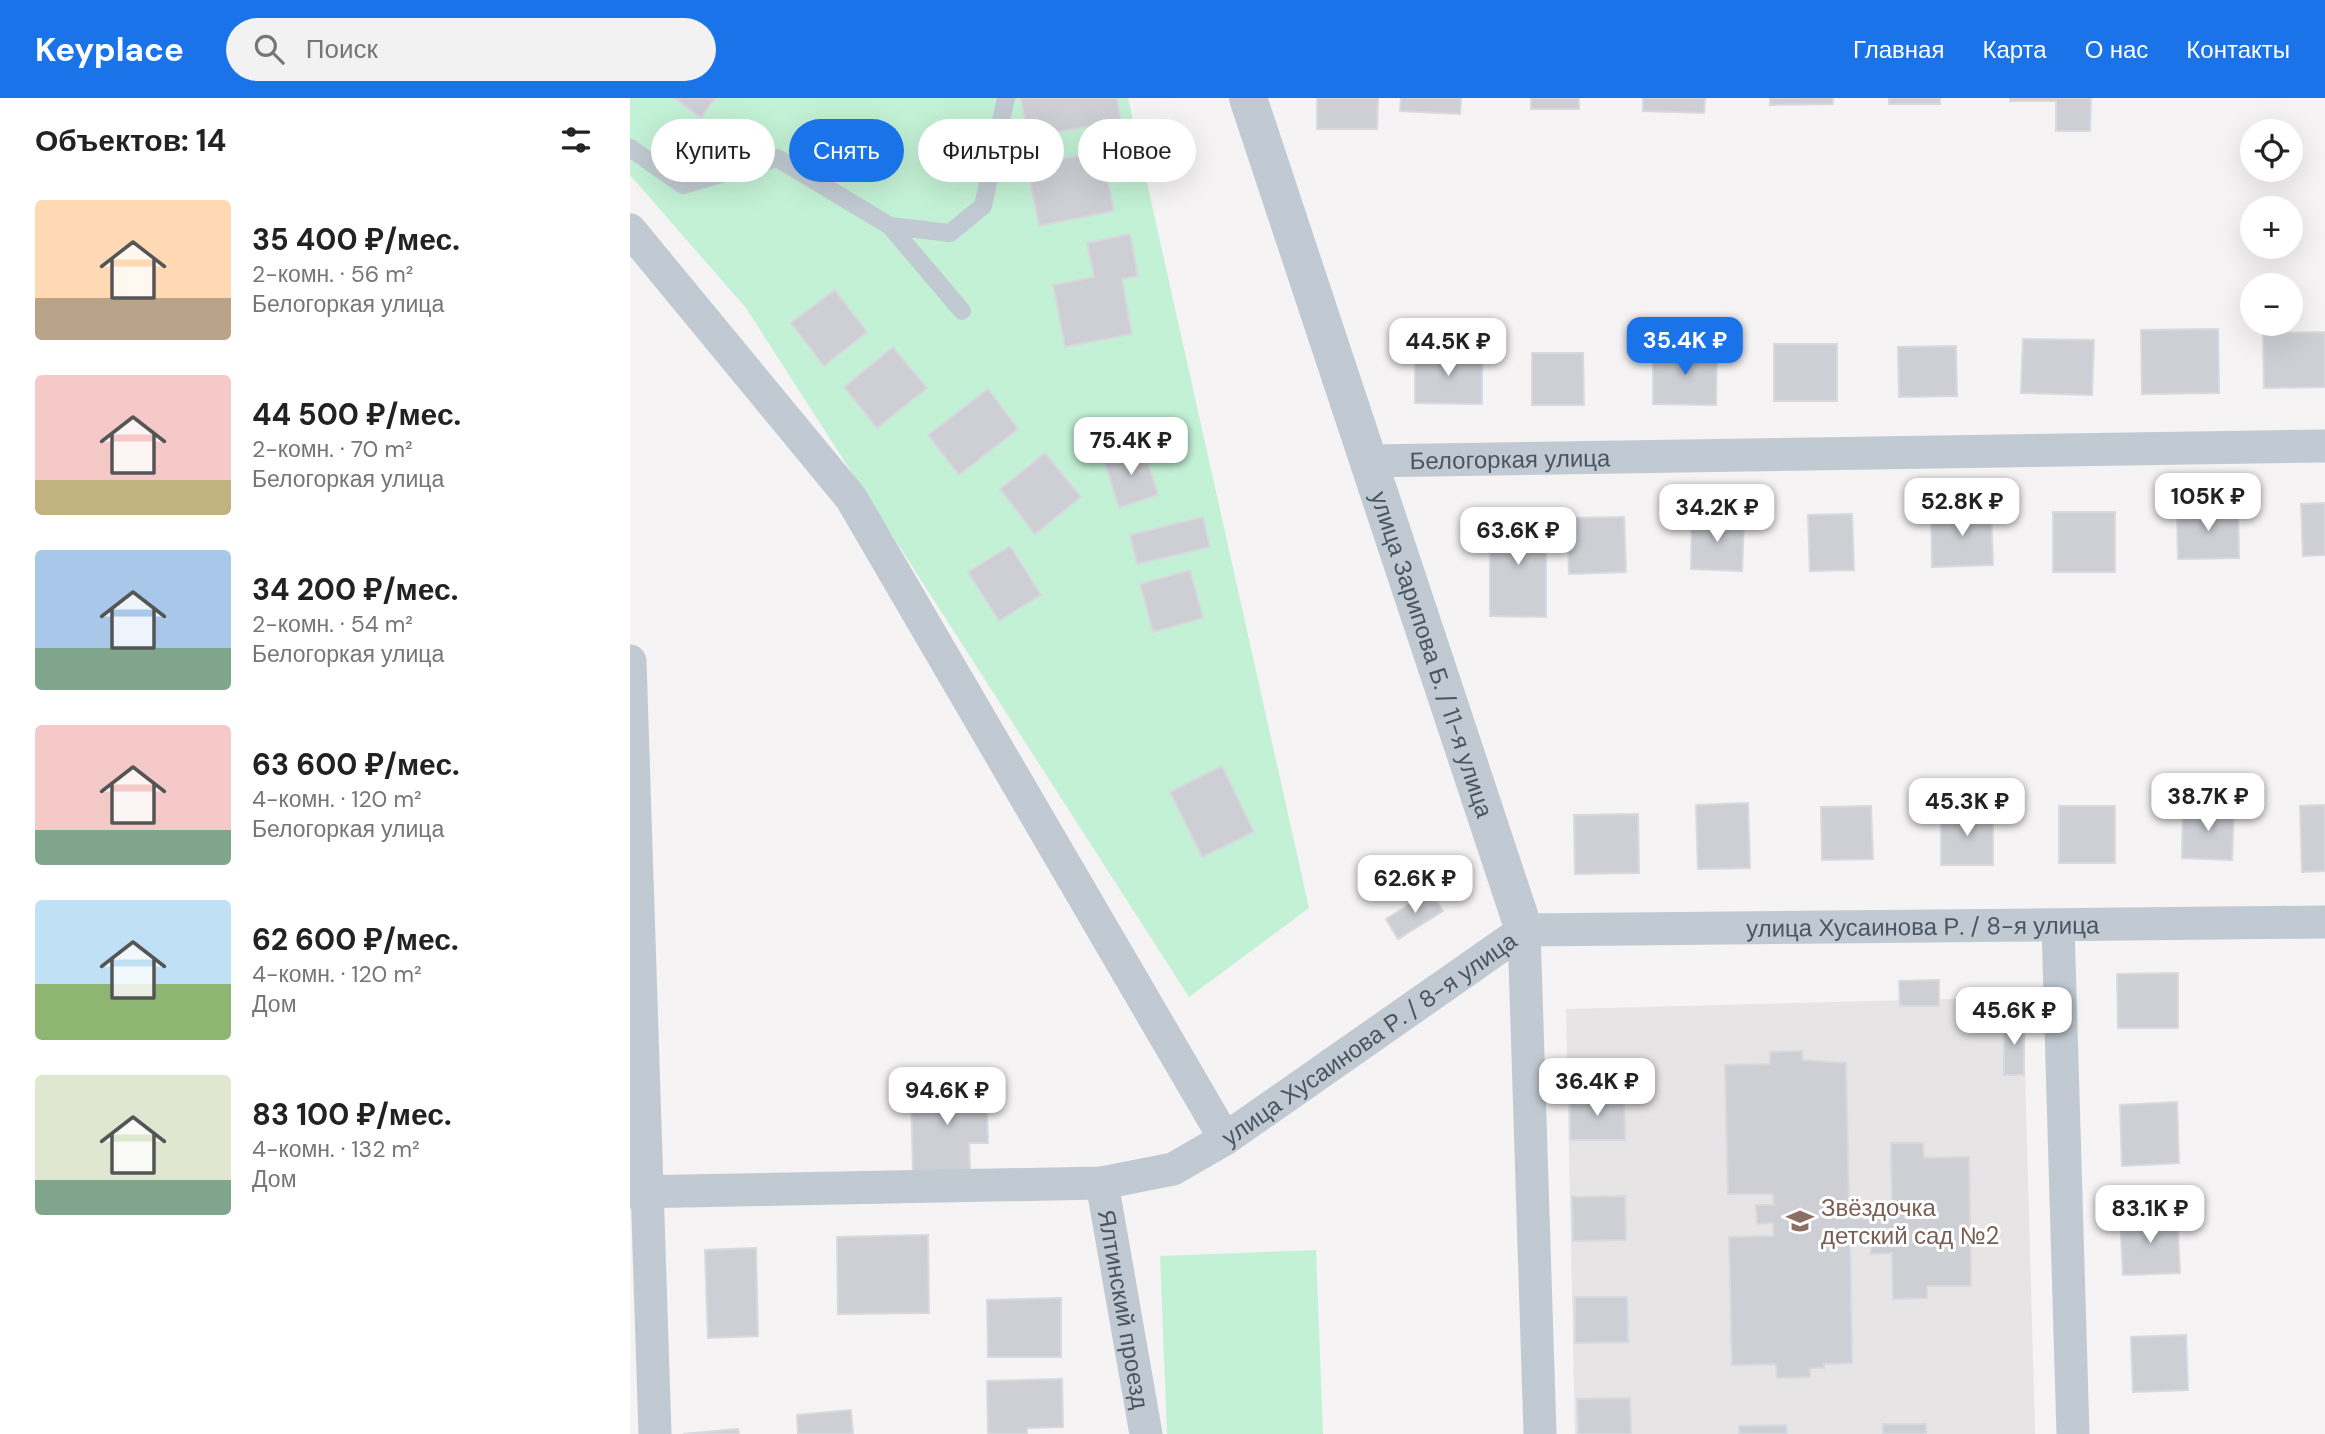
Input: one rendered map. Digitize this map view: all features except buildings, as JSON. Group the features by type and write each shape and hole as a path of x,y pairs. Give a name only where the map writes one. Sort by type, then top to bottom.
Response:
{"street":[{"name":"улица Зарипова Б. / 11-я улица","path":"1248,98 1524,930 1540,1434"},
{"path":"630,230 851,498 1225,1139"},
{"name":"Белогоркая улица","path":"1368,461 2325,446"},
{"path":"630,661 638,1192 655,1434"},
{"name":"улица Хусаинова Р. / 8-я улица","path":"638,1192 1102,1183 1172,1169 1225,1139 1524,930 2325,922"},
{"path":"2058,926 2073,1434"},
{"name":"Ялтинский проезд","path":"1102,1183 1146,1434"}],"lane":[{"path":"890,226 950,233 984,206 1006,98"},
{"path":"630,148 683,185 777,158 890,226 962,311"}],"shaded area":[{"name":"Звёздочка детский сад №2","path":"2023,997 2035,1434 1575,1434 1566,1009"}],"green space":[{"path":"630,98 1128,98 1133,119 1078,119 1078,182 1147,182 1309,908 1189,997 746,308 630,175"},
{"path":"1316,1250 1323,1434 1167,1434 1160,1256"}],"place":[{"name":"Звёздочка детский сад №2","path":"1800,1221"}]}
